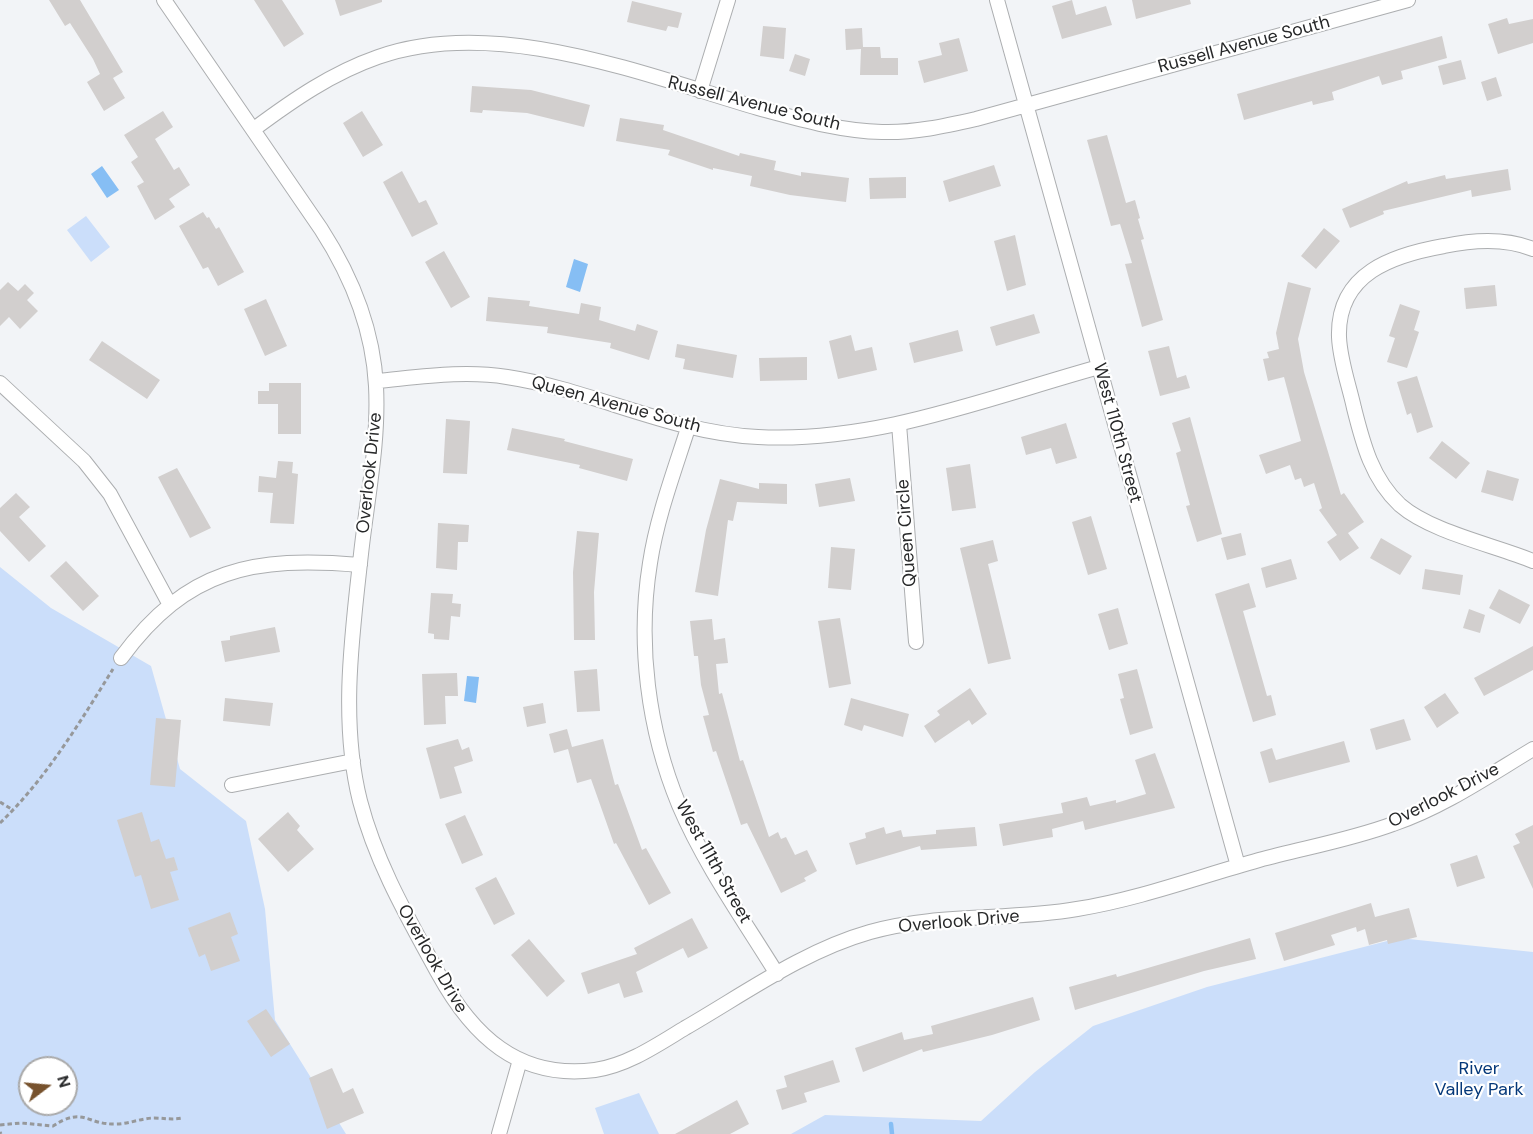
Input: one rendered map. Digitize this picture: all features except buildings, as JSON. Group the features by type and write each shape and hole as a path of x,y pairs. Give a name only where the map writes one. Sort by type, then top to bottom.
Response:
{"street":[{"name":"Overlook Drive","path":"164,0 254,129 344,265 361,305 372,347 377,415 352,648 350,715 353,761 360,801 377,852 398,899 464,1016 485,1038 520,1060 567,1071 597,1070 626,1061 822,950 869,932 919,922 1022,917 1126,900 1239,866 1395,824 1456,794 1533,749"},
{"path":"700,91 728,0"},
{"name":"West 110th Street","path":"997,0 1239,866"},
{"name":"Russell Avenue South","path":"254,129 294,99 336,75 380,56 426,46 473,42 521,45 568,54 835,127 882,132 930,129 1026,105 1408,0"},
{"path":"1533,249 1519,243 1498,241 1451,244 1405,253 1384,262 1365,275 1351,293 1342,314 1339,336 1364,445 1385,488 1419,519 1533,561"},
{"name":"Queen Avenue South","path":"376,381 474,373 508,377 541,384 688,428 757,437 811,437 865,432 899,424 1099,367"},
{"path":"0,383 84,461 110,494 170,605"},
{"name":"Queen Circle","path":"899,424 916,642"},
{"name":"West 111th Street","path":"688,428 660,515 650,564 645,616 646,657 653,717 664,762 679,805 700,846 777,974"},
{"path":"121,658 139,632 170,605 186,593 218,576 252,566 287,561 360,565"},
{"path":"232,785 353,761"},
{"path":"499,1134 520,1060"}],"path":[{"path":"0,823 66,743 121,658"},
{"path":"0,802 13,810"},
{"path":"0,1125 21,1123 53,1126 67,1117 80,1115 115,1124 139,1122 152,1118 168,1121 182,1118"}],"green space":[{"path":"86,216 110,247 91,262 67,230"},
{"path":"0,567 51,608 151,666 180,769 246,821 265,909 275,1020 346,1134 0,1134"},
{"name":"River Valley Park","path":"1399,938 1533,952 1533,1134 791,1134 825,1115 981,1121 1035,1072 1093,1026 1207,987"},
{"path":"639,1093 659,1134 604,1134 595,1108"}],"water":[{"path":"102,166 119,190 107,198 91,174"},
{"path":"574,259 588,264 580,292 566,287"},
{"path":"467,676 479,677 476,703 464,701"}],"waterway":[{"path":"891,1124 892,1134"}]}
